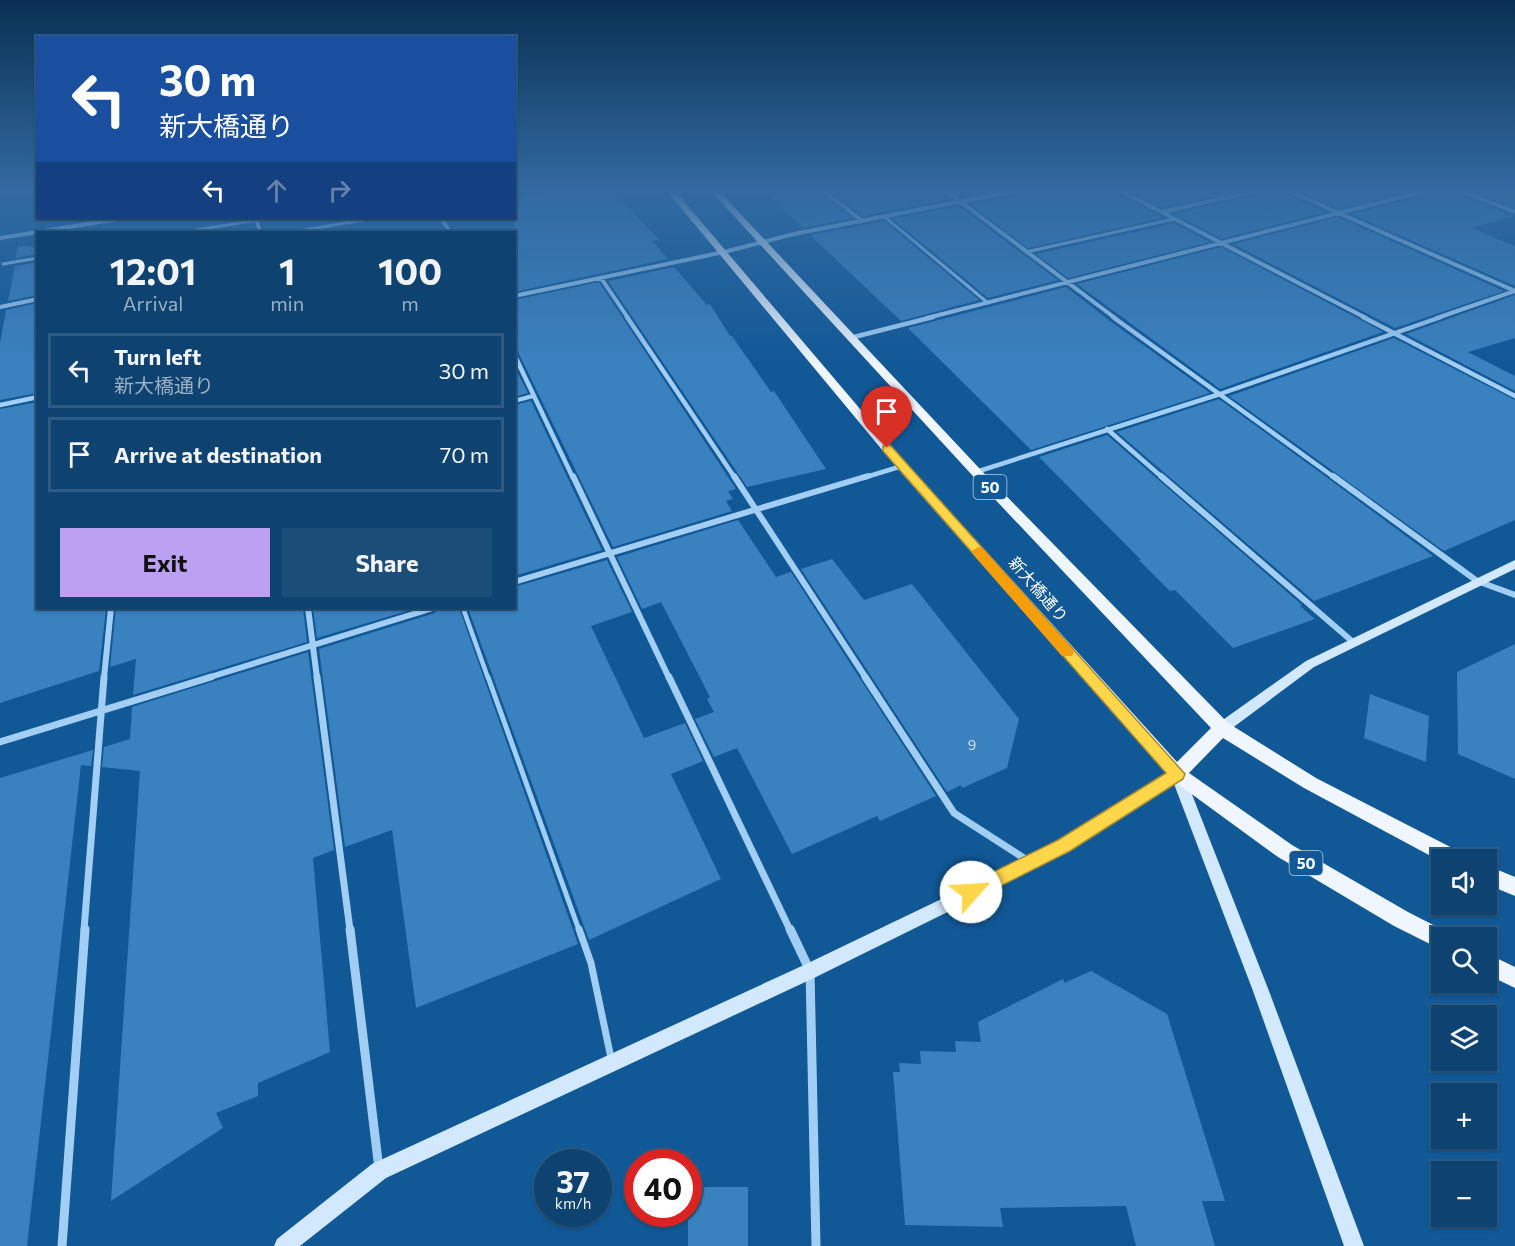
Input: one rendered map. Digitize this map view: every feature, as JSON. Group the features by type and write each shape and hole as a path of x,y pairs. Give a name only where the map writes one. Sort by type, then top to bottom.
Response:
{"main road":[{"name":"新大橋通り","path":"722,249 902,466 1177,774 1285,851 1431,934"},
{"name":"新大橋通り","path":"769,249 976,472 1222,728 1310,783 1435,849"},
{"path":"1177,774 1222,728"},
{"path":"1497,879 1515,887"},
{"path":"1497,969 1515,978"}],"street":[{"path":"516,296 735,249"},
{"path":"1022,249 1477,581 1515,595"},
{"path":"850,338 1197,249"},
{"path":"1233,249 1515,396"},
{"path":"1421,249 1515,291"},
{"path":"601,278 756,509 954,813 1032,863"},
{"path":"976,472 1220,394 1515,291"},
{"path":"0,307 36,299"},
{"path":"516,358 611,552 810,971 816,1246"},
{"path":"0,405 36,397"},
{"path":"1107,429 1353,642"},
{"path":"516,581 902,466"},
{"path":"1222,728 1310,664 1515,564"},
{"path":"62,1246 100,711 111,609"},
{"path":"308,609 366,1053 379,1171"},
{"path":"0,742 430,609"},
{"path":"284,1246 379,1171 810,971 1032,863 1064,846 1177,774 1261,991 1354,1246"}],"lane":[{"path":"924,249 988,303"},
{"path":"1026,252 1039,249"},
{"path":"3,264 36,258"},
{"path":"516,400 533,396"},
{"path":"463,609 591,963 613,1063"}],"building":[{"path":"17,249 36,249 36,254 16,258"},
{"path":"516,249 659,249 668,259 516,292"},
{"path":"825,249 918,249 979,300 901,321"},
{"path":"929,249 1017,249 1058,280 988,298"},
{"path":"1058,249 1182,249 1068,278 1036,254"},
{"path":"1213,249 1225,249 1383,332 1220,389 1077,284"},
{"path":"1243,249 1410,249 1504,291 1395,328"},
{"path":"1431,249 1515,249 1515,286"},
{"path":"36,262 36,295 8,301 15,266"},
{"path":"674,267 707,305 710,304 771,392 774,391 826,469 747,487 608,281"},
{"path":"599,282 736,489 728,491 733,499 726,501 732,511 613,547 516,351 516,300"},
{"path":"1066,287 1210,393 1031,450 908,328"},
{"path":"1515,295 1515,338 1468,352 1515,376 1515,391 1406,334"},
{"path":"36,303 36,393 0,400 0,343 6,310"},
{"path":"1394,338 1515,400 1515,520 1444,551 1229,396"},
{"path":"516,370 528,393 516,396"},
{"path":"1219,399 1433,556 1314,601 1117,432"},
{"path":"531,401 602,550 516,575 516,405"},
{"path":"36,402 36,609 106,609 99,671 0,703 0,409"},
{"path":"1107,435 1302,605 1300,606 1315,619 1233,648 1175,590 1170,591 1039,457"},
{"path":"738,520 776,577 791,572 936,796 880,821 877,816 792,854 737,748 714,757 695,719 714,712 707,699 710,697 661,602 642,609 617,557"},
{"path":"832,559 864,600 912,584 1019,719 1007,768 962,788 961,785 947,792 801,569"},
{"path":"607,560 632,612 591,626 644,738 685,723 703,761 671,774 721,879 589,940 468,609 516,609 516,586"},
{"path":"116,609 303,609 307,642 133,695 136,659 110,667"},
{"path":"313,609 414,609 317,638"},
{"path":"437,609 459,609 578,944 416,1008 392,830 345,847 319,649 435,613"},
{"path":"1515,644 1515,779 1458,754 1457,672"},
{"path":"308,652 334,850 313,858 330,1052 258,1083 258,1096 216,1113 223,1128 111,1201 140,771 102,767 104,747 130,739 132,707"},
{"path":"1370,694 1429,716 1426,762 1364,738"},
{"path":"93,750 91,766 81,765 27,1246 0,1246 0,778"},
{"path":"1091,971 1167,1014 1225,1201 1202,1201 1215,1246 1136,1246 1126,1206 1000,1208 1003,1227 905,1225 893,1072 900,1072 899,1063 921,1064 920,1051 956,1052 955,1041 981,1042 978,1022 1063,979 1064,983"},
{"path":"702,1187 748,1187 748,1246 688,1246 688,1227 702,1227"}],"slow traffic":[{"path":"978,551 1067,652"}],"route":[{"path":"887,448 1177,774 1064,846 971,892"}]}
